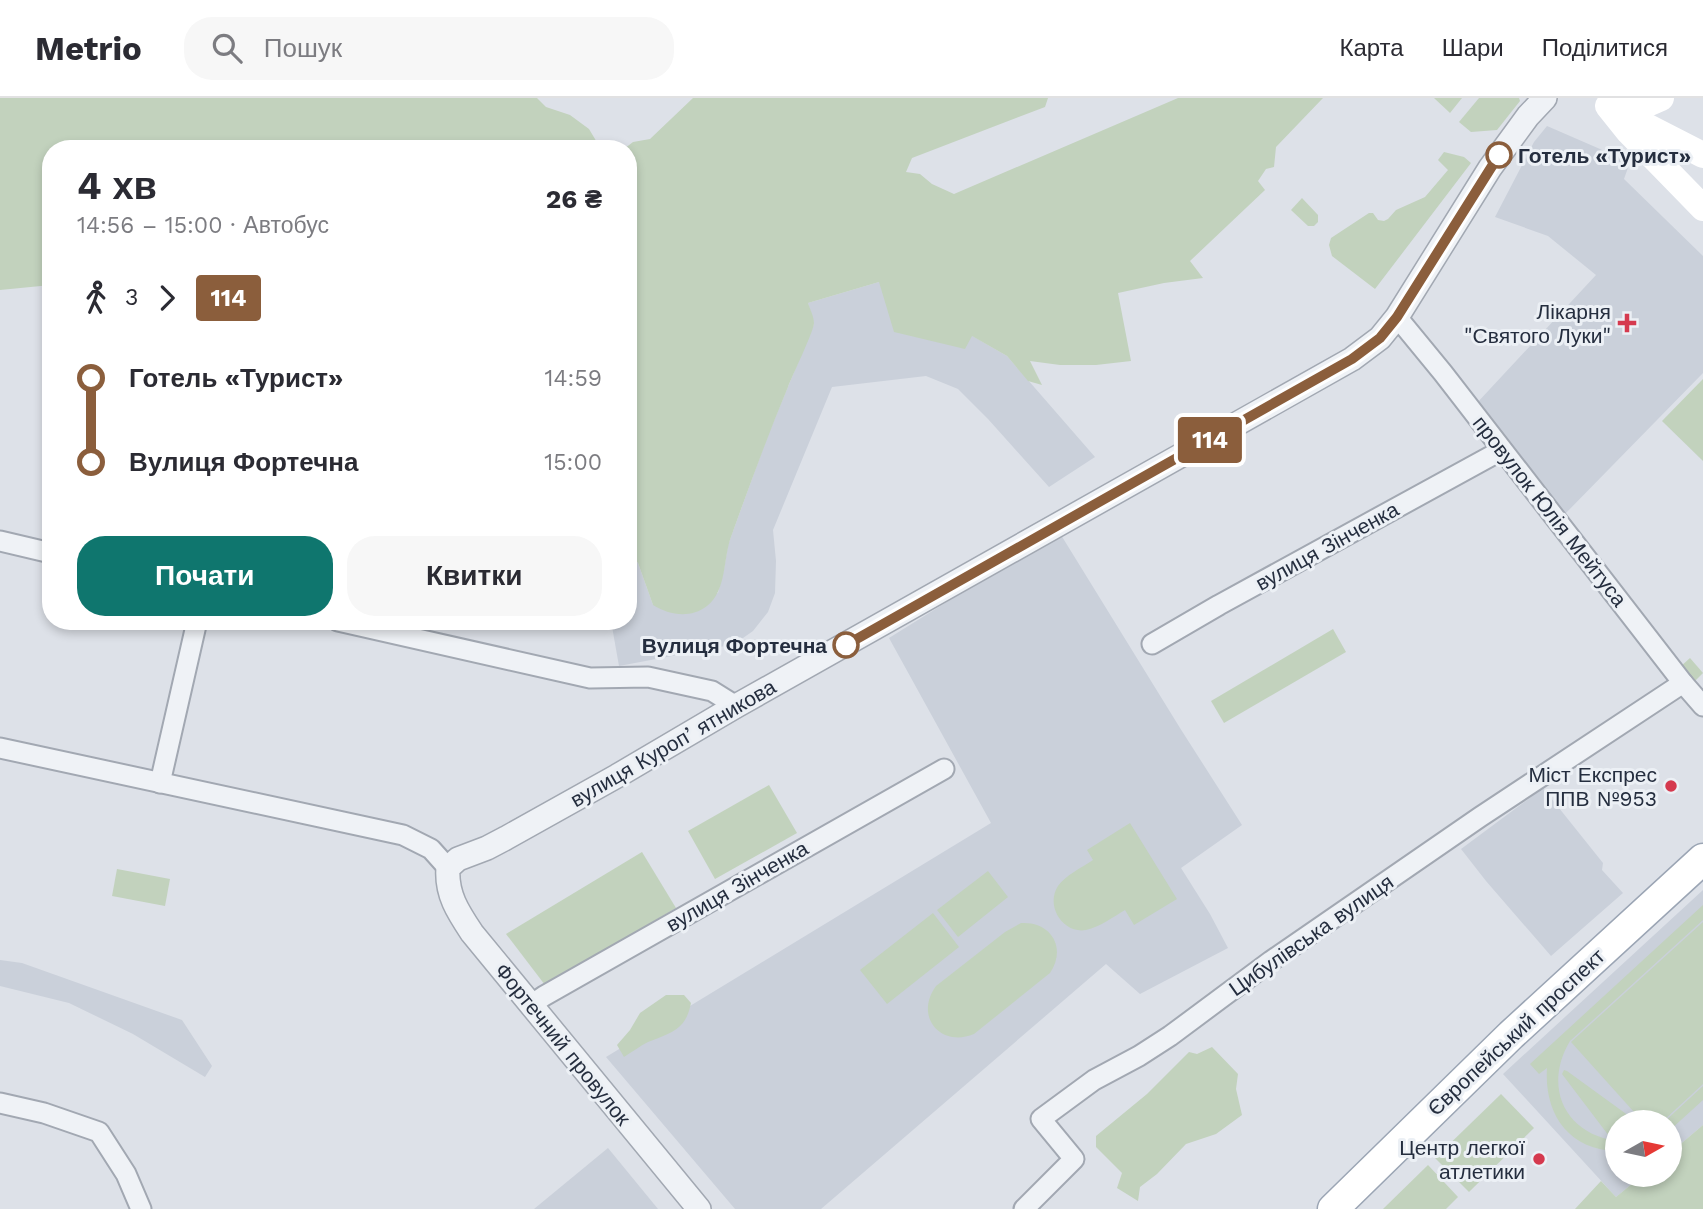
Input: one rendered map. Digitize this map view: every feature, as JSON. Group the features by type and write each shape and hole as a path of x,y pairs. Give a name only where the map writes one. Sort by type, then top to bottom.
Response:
{"main road":[{"path":"1602,102 1638,108 1661,98"},
{"path":"1602,102 1703,155"},
{"path":"1602,102 1703,208"},
{"name":"Європейський проспект","path":"1332,1209 1511,1035 1703,859"}],"street":[{"name":"вулиця Куропʼятникова","path":"448,869 458,859 487,848 617,776 736,706 1352,359 1380,338 1397,317 1490,168 1528,116 1545,98"},
{"name":"провулок Юлія Мейтуса","path":"1397,317 1703,706"},
{"name":"вулиця Зінченка","path":"1152,644 1502,450"},
{"path":"0,541 42,551"},
{"path":"160,783 195,630"},
{"path":"378,630 590,678 649,677 712,691 736,706"},
{"name":"Цибулівська вулиця","path":"1024,1209 1074,1159 1041,1119 1094,1080 1170,1036 1271,961 1426,854 1683,683"},
{"path":"0,748 403,835 431,849 448,869"},
{"name":"вулиця Зінченка","path":"531,1005 944,769"},
{"name":"Фортечний провулок","path":"448,869 447,881 453,905 472,933 699,1209"},
{"path":"0,1103 44,1113 99,1132 126,1174 141,1209"}],"shaded area":[{"name":"Лікарня \"Святого Луки\"","path":"1547,126 1630,162 1624,179 1703,256 1703,373 1565,514 1476,404 1596,275 1548,236 1495,217 1534,142"},
{"path":"879,282 1007,356 1095,457 1049,487 958,389 926,376 832,387 773,530 775,593 768,612 753,631 725,646 619,666 613,630 637,630 637,562 653,605 718,593 728,545 768,435 814,324 808,303"},
{"path":"1061,535 1242,825 1181,868 1228,948 1140,994 1106,964 821,1209 735,1209 606,1057 991,823 889,638"},
{"path":"1543,788 1603,863 1602,870 1623,893 1551,956 1461,849"},
{"path":"1703,890 1703,1125 1682,1143 1682,1110 1605,1110 1605,1185 1503,1074"},
{"path":"0,960 22,963 182,1020 212,1066 205,1077 133,1034 69,1003 0,986"},
{"path":"608,1148 658,1209 534,1209"},
{"path":"1607,1187 1628,1187 1616,1197"}],"green space":[{"path":"0,98 537,98 546,107 570,115 589,129 596,140 42,140 42,286 0,290"},
{"path":"693,98 1048,98 1045,107 912,158 906,172 920,174 932,184 954,194 1178,98 1323,98 1276,147 1274,167 1266,169 1258,181 1265,190 1190,261 1203,278 1118,293 1131,361 1060,365 1030,361 1042,385 1028,381 1007,356 972,336 965,349 894,332 879,282 808,303 813,328 773,424 728,545 724,574 718,592 707,606 687,614 666,611 653,605 637,562 637,141 650,139"},
{"path":"1434,98 1462,98 1450,113"},
{"path":"1479,98 1519,98 1520,101 1497,130 1471,132 1459,122"},
{"path":"1444,152 1464,157 1471,163 1375,289 1332,256 1329,245 1331,238 1369,213 1384,221 1396,210 1425,197 1448,170 1438,160"},
{"path":"1302,198 1318,215 1318,222 1314,226 1308,226 1291,210"},
{"path":"1703,379 1703,461 1662,421"},
{"path":"1333,629 1346,652 1224,723 1211,701"},
{"path":"1690,658 1703,673 1693,683 1680,667"},
{"path":"769,785 797,833 715,879 688,831"},
{"path":"1130,823 1177,899 1134,925 1125,910 1091,929 1070,928 1058,917 1055,910 1058,886 1069,875 1093,860 1087,850"},
{"path":"642,852 676,908 545,985 506,934"},
{"path":"117,869 170,879 165,906 112,896"},
{"path":"988,871 1008,897 958,937 937,910"},
{"path":"1703,905 1703,920 1570,1041 1562,1058 1558,1075 1563,1105 1584,1129 1605,1138 1605,1150 1585,1144 1562,1126 1550,1100 1547,1068 1539,1074 1530,1064"},
{"path":"933,913 959,947 887,1004 860,970"},
{"path":"1703,922 1703,1084 1675,1110 1632,1110 1571,1042"},
{"path":"1021,923 1041,926 1053,938 1057,954 1050,973 974,1034 951,1037 941,1033 929,1018 930,997 936,986 1005,932"},
{"path":"666,995 684,995 691,1003 681,1025 624,1057 617,1045 640,1013"},
{"path":"1212,1047 1238,1074 1236,1089 1242,1115 1216,1134 1186,1144 1157,1174 1140,1187 1138,1201 1117,1188 1122,1173 1096,1147 1096,1136 1147,1094 1189,1052 1197,1054"},
{"path":"1564,1070 1567,1071 1621,1110 1605,1110 1605,1131 1562,1074"},
{"path":"1703,1086 1703,1100 1682,1119 1682,1110 1677,1110"},
{"path":"1501,1094 1534,1128 1469,1192 1435,1158"},
{"path":"1703,1125 1703,1209 1575,1209 1601,1181 1616,1197 1628,1187 1682,1187 1682,1143"},
{"path":"1428,1165 1458,1197 1446,1209 1383,1209"}],"bus line":[{"name":"114","path":"846,645 1352,359 1380,338 1397,317 1499,155"}],"place":[{"name":"Готель «Турист»","path":"1499,155"},
{"name":"Лікарня \"Святого Луки\"","path":"1627,323"},
{"name":"Вулиця Фортечна","path":"846,645"},
{"name":"Міст Експрес ППВ №953","path":"1671,786"},
{"name":"Центр легкої атлетики","path":"1539,1159"}]}
